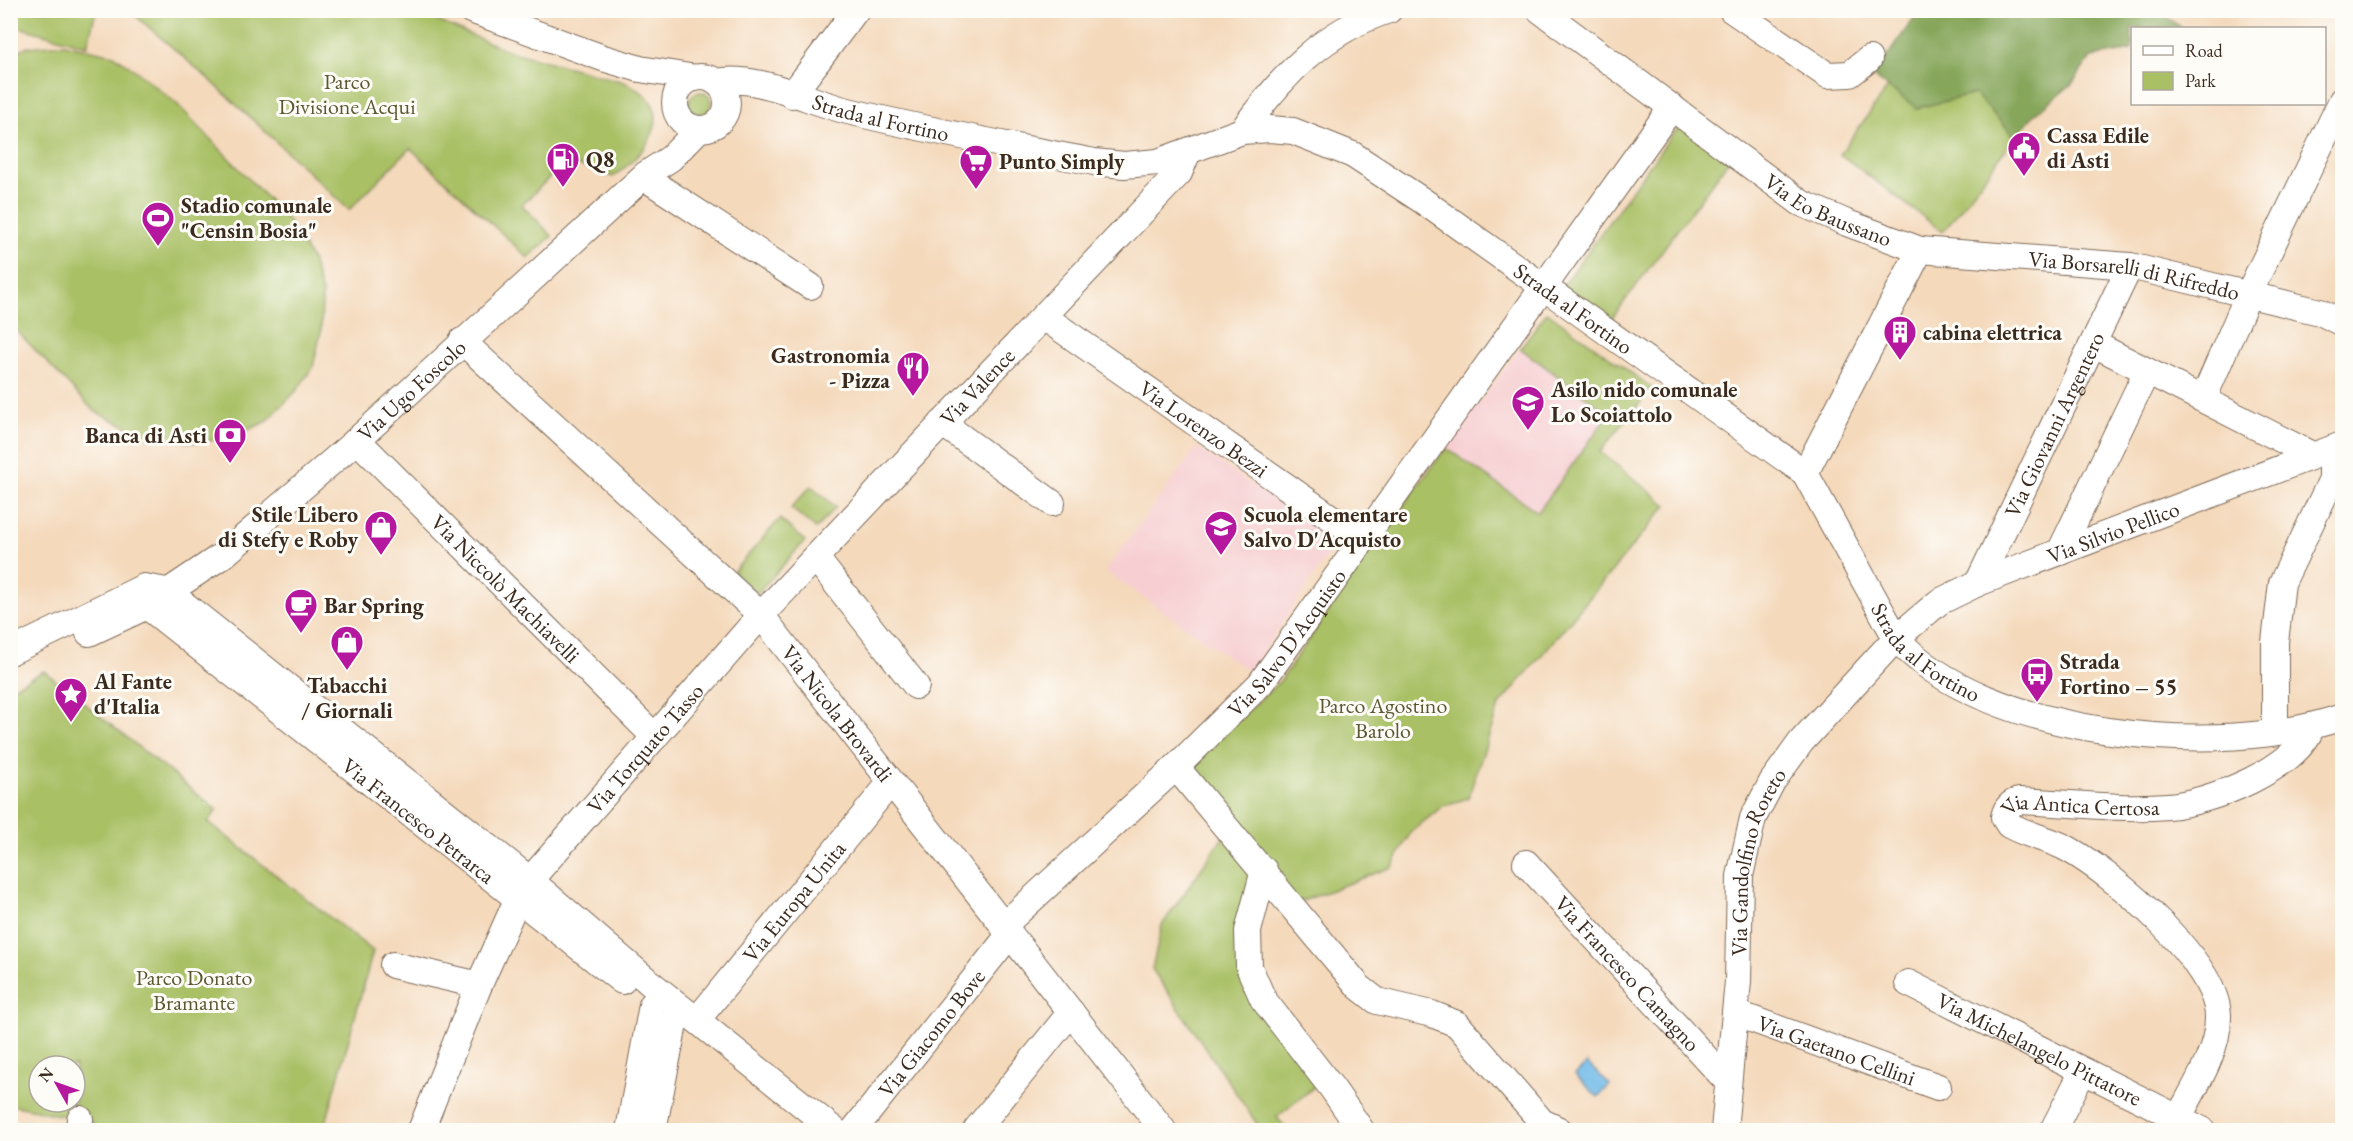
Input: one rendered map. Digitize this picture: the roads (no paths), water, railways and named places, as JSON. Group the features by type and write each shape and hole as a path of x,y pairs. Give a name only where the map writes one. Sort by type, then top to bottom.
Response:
{"street":[{"path":"471,10 640,69 675,106 685,124 699,129 714,126 726,108 742,96 767,87"},
{"path":"792,95 855,10"},
{"path":"1242,132 1283,77 1350,15 1389,10"},
{"name":"Via Eo Baussano","path":"1540,10 1801,203 1847,224 1920,250 1805,473"},
{"path":"1732,10 1827,75 1850,74 1869,59"},
{"name":"Strada al Fortino","path":"640,69 706,80 742,80 860,114 1101,163 1124,165 1158,162 1187,154 1242,132 1270,129 1293,131 1353,155 1424,201 1805,473 1896,638 1913,655 1954,682 2048,720 2077,727 2169,738 2275,731 2312,726 2343,717"},
{"path":"675,106 679,89 706,80 725,94 726,108"},
{"path":"2204,397 2249,293 2343,100"},
{"name":"Via Ugo Foscolo","path":"645,176 662,147 675,106"},
{"name":"Via Salvo D'Acquisto","path":"1006,930 1260,684 1672,107"},
{"name":"Via Ugo Foscolo","path":"10,671 157,598 226,553 357,440 462,341 645,176 670,158 699,129"},
{"name":"Via Valence","path":"761,615 1179,173 1187,154"},
{"path":"645,176 810,286"},
{"name":"Via Borsarelli di Rifreddo","path":"1920,250 2130,266 2320,312 2343,323"},
{"name":"Via Giovanni Argentero","path":"1978,583 2130,266"},
{"name":"Via Lorenzo Bezzi","path":"1044,317 1363,540"},
{"name":"Via Nicola Brovardi","path":"462,341 761,615 1163,1131"},
{"path":"2094,344 2204,397 2329,449 2332,479 2282,583 2275,642 2275,731"},
{"path":"2060,552 2147,370"},
{"path":"942,423 1052,503"},
{"name":"Via Niccolò Machiavelli","path":"357,440 655,737"},
{"name":"Via Silvio Pellico","path":"1896,638 1939,602 1978,583 2329,449"},
{"path":"816,558 915,686"},
{"path":"10,652 144,587 157,598"},
{"name":"Via Francesco Petrarca","path":"157,598 686,1019 834,1131"},
{"name":"Via Torquato Tasso","path":"421,1131 479,985 524,889 761,615"},
{"name":"Via Gandolfino Roreto","path":"1724,1131 1735,1013 1740,876 1753,818 1772,783 1801,742 1896,638"},
{"name":"Via Antica Certosa","path":"2174,1125 2205,1064 2216,1033 2218,1008 2210,985 2181,944 2126,892 2068,849 2009,825 2004,817 2006,810 2010,805 2020,801 2155,807 2196,801 2257,777 2274,767 2302,744 2312,726"},
{"path":"1176,766 1368,996 1387,1005 1432,1014 1457,1024 1544,1128"},
{"name":"Via Europa Unita","path":"686,1019 891,782"},
{"name":"Via Francesco Camagno","path":"1526,863 1728,1082"},
{"path":"1264,870 1248,931 1249,967 1263,999 1332,1088 1361,1131"},
{"name":"Via Francesco Petrarca","path":"524,889 652,1005 686,1019"},
{"name":"Via Giacomo Bove","path":"854,1131 1006,930"},
{"path":"393,965 479,985"},
{"name":"Via Michelangelo Pittatore","path":"1908,983 2083,1071 2174,1125 2202,1131"},
{"path":"629,1131 652,1005"},
{"path":"976,1131 1071,1012"},
{"name":"Via Gaetano Cellini","path":"1735,1013 1938,1087"},
{"path":"653,1131 686,1019"},
{"path":"2053,1131 2083,1071"}],"water":[{"path":"1587,1063 1610,1085 1598,1097 1575,1075"}],"place":[{"name":"Cassa Edile di Asti","path":"2024,177"},
{"name":"Q8","path":"563,188"},
{"name":"Punto Simply","path":"976,190"},
{"name":"Stadio comunale \"Censin Bosia\"","path":"158,247"},
{"name":"cabina elettrica","path":"1900,361"},
{"name":"Gastronomia - Pizza","path":"913,397"},
{"name":"Asilo nido comunale Lo Scoiattolo","path":"1528,431"},
{"name":"Banca di Asti","path":"230,464"},
{"name":"Stile Libero di Stefy e Roby","path":"381,556"},
{"name":"Scuola elementare Salvo D'Acquisto","path":"1221,556"},
{"name":"Bar Spring","path":"301,634"},
{"name":"Tabacchi / Giornali","path":"347,671"},
{"name":"Strada Fortino – 55","path":"2037,703"},
{"name":"Al Fante d'Italia","path":"71,723"}],"park label":[{"name":"Parco Divisione Acqui","path":"347,94"},
{"name":"Parco Agostino Barolo","path":"1383,718"},
{"name":"Parco Donato Bramante","path":"194,990"}]}
